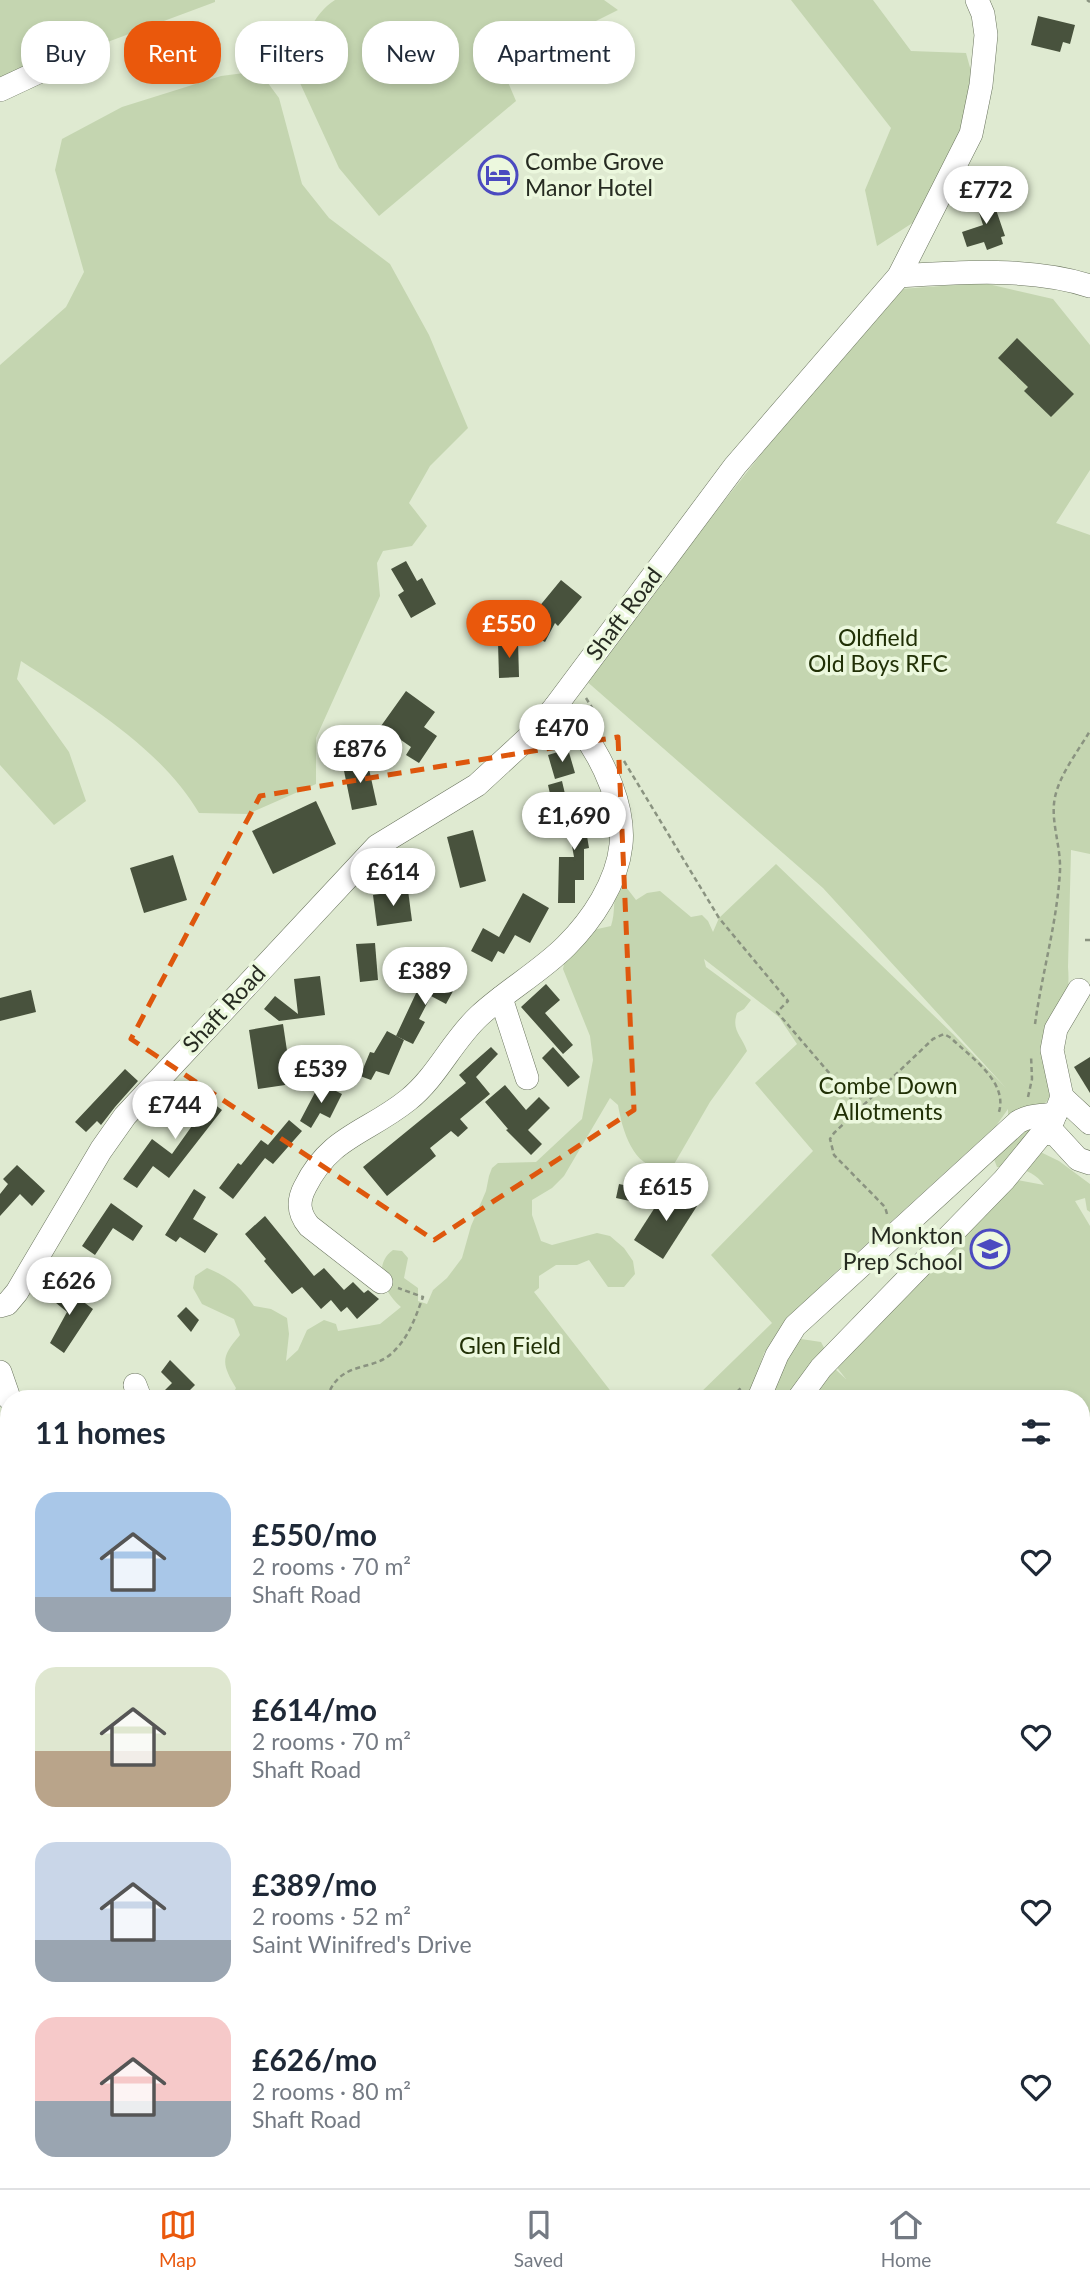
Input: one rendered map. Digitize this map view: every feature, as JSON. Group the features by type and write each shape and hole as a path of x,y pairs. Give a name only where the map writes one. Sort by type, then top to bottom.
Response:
{"street":[{"name":"Shaft Road","path":"0,1307 7,1304 17,1292 101,1150 125,1116 377,846 477,785 520,745 555,707 735,466 899,276 971,134 981,85 986,35 983,14 977,0"},
{"path":"0,90 21,80"},
{"path":"899,276 979,271 1074,281 1090,286"},
{"path":"381,1282 309,1226 302,1218 299,1207 301,1195 323,1157 332,1148 411,1098 470,1025 500,998 551,960 587,922 614,874 621,845 619,817 613,792 582,732 555,707"},
{"path":"805,1390 821,1368 1004,1180 1043,1133 1059,1105 1061,1083 1052,1051 1056,1029 1079,990"},
{"path":"500,998 527,1078"},
{"path":"762,1390 777,1355 795,1326 1018,1122 1059,1105 1090,1122"},
{"path":"1043,1133 1055,1134 1078,1158 1090,1163"},
{"path":"0,1372 6,1390"}],"path":[{"path":"573,681 600,721"},
{"path":"1034,1031 1055,921 1060,872 1059,841 1053,814 1055,796 1090,731"},
{"path":"621,756 719,918 788,1001 777,1012 860,1109"},
{"path":"1085,940 1090,940"},
{"path":"895,1214 885,1223 885,1207 834,1155 830,1146 834,1133 933,1040 944,1034 993,1080 1001,1102 995,1119"},
{"path":"1027,1098 1032,1079 1031,1054"},
{"path":"332,1390 340,1377 355,1368 389,1356 400,1345 418,1315 423,1297 415,1294"}],"highlighted area":[{"path":"618,737 634,1110 434,1240 131,1039 260,796"}],"green space":[{"path":"0,0 215,0 164,21 124,21 124,36 110,41 110,21 21,21 21,74 0,82"},
{"path":"335,0 604,0 618,10 596,21 473,21 473,84 509,84 516,101 379,216 339,168 300,84 348,84 348,21 314,21"},
{"path":"791,0 873,0 911,51 966,53 977,93 951,160 917,220 877,246 865,190 891,128"},
{"path":"235,74 235,84 269,84 279,98 302,184 329,218 390,264 429,335 468,428 430,466 409,503 427,526 412,546 383,551 377,563 380,596 316,738 316,784 248,814 199,813 183,789 143,747 95,710 21,661 17,679 69,752 86,801 54,825 0,765 0,365 66,307 84,272 55,170 62,139 122,107 195,84 221,84 221,76"},
{"path":"984,283 1053,299 1090,345 1090,470 1056,523 1090,535 1090,854 1071,850 1067,1000 1049,1099 1038,1110 1028,1146 1059,1161 1090,1184 1090,1212 1087,1210 1085,1198 1075,1201 1090,1226 1090,1390 775,1390 786,1359 801,1339 821,1342 835,1369 846,1379 835,1365 1012,1179 1044,1185 1029,1172 997,1167 986,1138 1008,1119 1008,1109 996,1126 795,1312 764,1353 752,1390 703,1390 772,1323 711,1255 813,1151 755,1083 797,1044 779,1017 704,959 706,967 751,1000 737,1013 735,1024 747,1051 710,1102 673,1166 660,1168 641,1159 628,1140 618,1105 610,1098 564,1176 552,1188 532,1200 532,1215 541,1241 552,1245 597,1233 610,1236 624,1248 633,1261 635,1274 624,1287 608,1287 589,1260 577,1265 556,1265 539,1276 539,1288 534,1292 610,1390 235,1390 225,1360 229,1349 240,1335 234,1319 202,1304 193,1288 195,1276 207,1268 234,1283 254,1306 271,1309 287,1318 289,1334 286,1361 298,1350 307,1330 324,1320 336,1324 338,1331 380,1324 401,1307 385,1287 382,1271 387,1256 393,1250 402,1251 408,1258 404,1278 418,1288 418,1301 427,1304 433,1290 447,1278 462,1258 492,1168 498,1163 536,1162 582,1119 593,1060 590,1036 563,969 566,954 593,930 611,926 618,886 626,887 636,900 647,893 660,891 691,917 702,915 713,932 719,918 776,864 1006,1088 823,888 584,679 788,420 900,289"}],"building":[{"path":"1038,16 1075,25 1070,44 1063,42 1060,52 1031,45"},
{"path":"991,195 1005,236 1001,237 1003,244 987,250 984,242 967,247 962,232 983,225 975,200"},
{"path":"1017,338 1074,394 1051,417 1024,391 1028,387 998,358"},
{"path":"406,561 417,581 422,578 436,604 411,618 398,595 404,591 391,569"},
{"path":"561,580 582,597 558,626 555,623 545,642 530,634 541,611 538,608"},
{"path":"487,619 500,619 501,631 487,632"},
{"path":"518,641 519,677 499,678 498,642"},
{"path":"406,691 435,712 424,727 437,736 419,763 406,755 411,747 381,726"},
{"path":"568,749 575,773 555,779 548,755"},
{"path":"367,760 377,805 352,810 343,766"},
{"path":"562,781 565,794 551,798 548,785"},
{"path":"583,798 589,823 585,824 589,848 584,849 584,880 575,880 575,903 558,903 559,857 574,857 564,803"},
{"path":"316,801 336,844 273,874 252,831"},
{"path":"473,830 486,881 460,888 447,837"},
{"path":"173,855 187,900 144,913 130,868"},
{"path":"408,890 412,921 377,926 373,895"},
{"path":"523,893 549,908 530,943 515,935 504,954 498,951 492,962 471,951 483,928 499,937"},
{"path":"375,943 378,980 360,982 356,944"},
{"path":"440,972 458,982 446,1004 431,996 419,1019 425,1022 413,1044 396,1036 418,989 429,994"},
{"path":"320,976 325,1015 279,1021 264,1009 275,996 298,1014 294,979"},
{"path":"546,984 560,1000 545,1013 573,1045 563,1054 521,1007"},
{"path":"31,990 36,1012 0,1021 0,998"},
{"path":"283,1024 292,1084 258,1089 249,1030"},
{"path":"387,1031 404,1040 389,1075 376,1071 371,1080 360,1076 370,1052 374,1053"},
{"path":"491,1047 498,1054 476,1077 490,1094 460,1119 468,1128 458,1137 451,1131 430,1148 436,1156 387,1196 363,1167 466,1083 459,1075"},
{"path":"553,1047 580,1077 568,1087 542,1058"},
{"path":"1090,1057 1090,1093 1074,1067"},
{"path":"125,1069 138,1081 101,1125 97,1121 86,1132 75,1122"},
{"path":"320,1083 342,1094 330,1118 320,1113 311,1128 300,1121"},
{"path":"505,1085 526,1110 539,1097 550,1108 528,1130 542,1144 531,1155 506,1130 508,1129 485,1102"},
{"path":"190,1086 222,1110 169,1178 153,1166 137,1188 123,1179 152,1139 172,1154 199,1116 179,1101"},
{"path":"289,1120 302,1131 273,1164 265,1158 233,1199 219,1188 238,1163 241,1165 261,1140 268,1145"},
{"path":"17,1165 45,1191 32,1206 20,1194 0,1216 0,1194 8,1184 3,1179"},
{"path":"619,1184 642,1189 639,1203 616,1198"},
{"path":"668,1187 697,1206 663,1259 634,1240"},
{"path":"194,1189 206,1197 193,1219 218,1234 205,1253 180,1237 176,1242 165,1235"},
{"path":"111,1203 143,1226 133,1241 113,1228 95,1255 82,1246"},
{"path":"265,1216 314,1276 324,1268 344,1290 353,1282 364,1293 368,1290 379,1299 357,1319 347,1307 341,1312 331,1300 321,1309 302,1287 292,1294 245,1234"},
{"path":"58,1283 93,1309 64,1353 50,1343 67,1312 50,1298"},
{"path":"186,1307 199,1320 191,1332 177,1316"},
{"path":"170,1360 195,1385 190,1390 165,1390 172,1383 161,1372"}],"place":[{"name":"Combe Grove Manor Hotel","path":"498,175"},
{"name":"Monkton Prep School","path":"990,1249"}],"park label":[{"name":"Oldfield Old Boys RFC","path":"878,651"},
{"name":"Combe Down Allotments","path":"888,1099"},
{"name":"Glen Field","path":"510,1346"}]}
